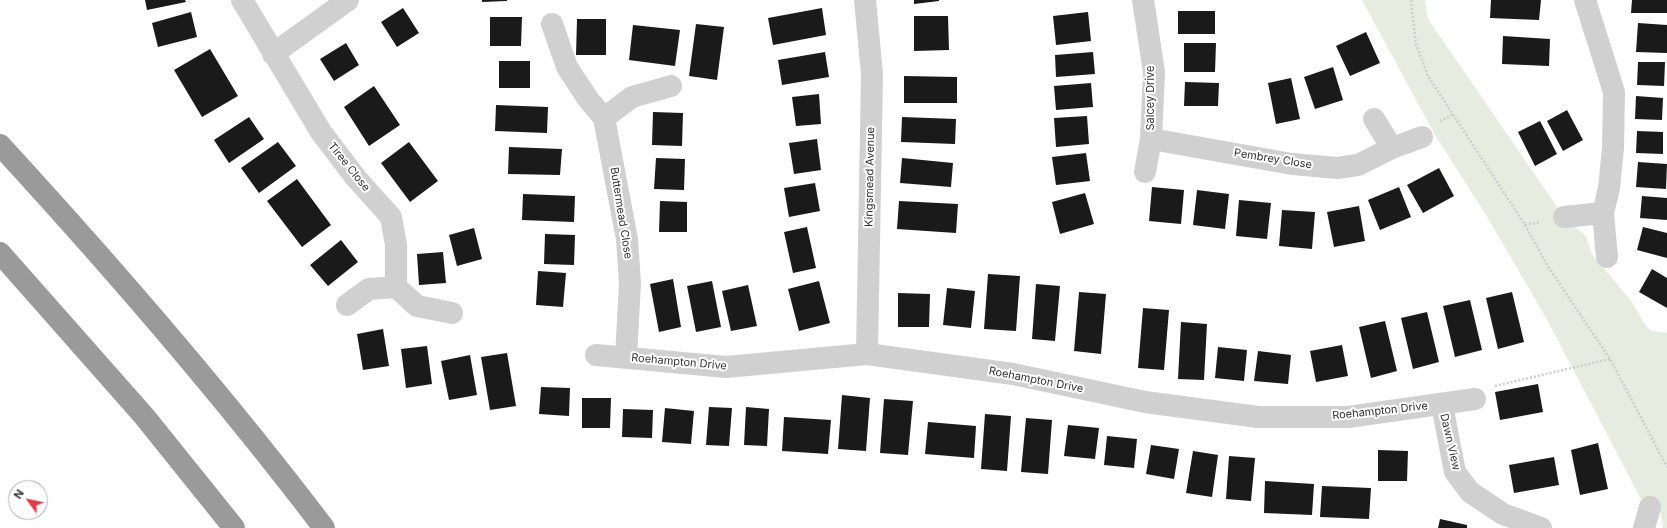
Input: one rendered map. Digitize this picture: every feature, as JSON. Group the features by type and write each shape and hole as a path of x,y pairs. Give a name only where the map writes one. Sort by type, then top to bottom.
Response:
{"highway":[{"path":"0,145 68,218 207,379 265,450 324,528"},
{"path":"0,253 144,416 234,528"}],"street":[{"name":"Tiree Close","path":"242,0 321,132 356,178 391,217 396,245 396,287"},
{"path":"273,54 348,0"},
{"name":"Kingsmead Avenue","path":"865,0 872,74 867,354"},
{"name":"Salcey Drive","path":"1143,0 1154,72 1151,139 1145,172"},
{"path":"1585,0 1614,92 1613,148 1609,188 1603,213 1608,257"},
{"name":"Buttermead Close","path":"552,24 566,67 588,99 604,118 627,239 630,283 626,357"},
{"path":"604,118 632,97 671,86"},
{"path":"1374,119 1392,148"},
{"name":"Pembrey Close","path":"1151,139 1292,164 1337,168 1358,165 1392,148 1422,138"},
{"path":"1564,217 1603,213"},
{"path":"347,305 369,289 396,287 417,306 452,314"},
{"name":"Roehampton Drive","path":"596,355 726,367 867,354 1013,374 1145,402 1258,417 1348,417 1475,400"},
{"name":"Dawn View","path":"1442,405 1455,472 1470,492 1503,514 1541,528"},
{"path":"1644,528 1650,507"}],"path":[{"path":"1411,0 1416,44 1428,76 1525,225 1549,268 1610,359 1667,467"},
{"path":"1475,400 1480,398 1479,389 1610,359"}],"shaded area":[{"path":"1362,0 1425,0 1428,19 1564,217 1586,236 1592,254 1632,302 1644,323 1650,330 1667,333 1667,528 1663,528 1659,505 1642,501 1545,316 1486,215 1435,135"}],"building":[{"path":"145,0 185,0 186,2 147,10"},
{"path":"482,0 507,0 507,1 482,2"},
{"path":"914,0 939,0 939,1 914,4"},
{"path":"1491,0 1541,0 1539,20 1490,18"},
{"path":"1632,0 1667,0 1667,13 1631,13"},
{"path":"403,8 419,33 397,47 381,22"},
{"path":"822,8 826,35 773,45 768,18"},
{"path":"1178,11 1215,11 1215,34 1178,34"},
{"path":"191,12 197,37 158,47 152,23"},
{"path":"1088,12 1091,41 1056,45 1053,16"},
{"path":"914,16 948,16 949,50 914,51"},
{"path":"490,17 522,17 521,46 490,46"},
{"path":"577,19 606,19 606,55 576,55"},
{"path":"1638,23 1667,25 1667,53 1636,52"},
{"path":"696,24 724,27 717,80 689,76"},
{"path":"633,25 680,30 675,66 629,60"},
{"path":"1366,32 1380,63 1350,76 1336,46"},
{"path":"1503,36 1550,39 1549,66 1502,64"},
{"path":"346,43 359,65 334,81 320,59"},
{"path":"1184,43 1216,43 1215,72 1184,72"},
{"path":"210,49 238,96 202,117 174,70"},
{"path":"825,52 829,77 782,85 778,60"},
{"path":"1093,52 1095,74 1056,77 1055,55"},
{"path":"499,61 530,61 530,88 499,88"},
{"path":"1638,62 1665,62 1664,86 1637,85"},
{"path":"1333,67 1343,100 1315,109 1304,77"},
{"path":"904,76 957,77 957,103 904,103"},
{"path":"1291,78 1300,119 1276,124 1268,83"},
{"path":"1185,82 1219,83 1218,106 1184,106"},
{"path":"1091,83 1093,107 1056,110 1054,86"},
{"path":"374,86 400,125 369,146 344,107"},
{"path":"819,94 821,124 796,126 792,97"},
{"path":"1636,96 1663,98 1662,120 1635,119"},
{"path":"496,105 548,107 547,133 495,131"},
{"path":"1567,110 1583,140 1563,151 1547,121"},
{"path":"653,112 683,113 682,146 652,145"},
{"path":"1087,116 1089,144 1056,147 1054,118"},
{"path":"249,117 264,139 229,163 214,140"},
{"path":"902,117 956,119 955,144 901,142"},
{"path":"1540,121 1557,154 1535,166 1518,132"},
{"path":"1637,131 1663,132 1663,154 1636,153"},
{"path":"817,139 821,170 794,174 789,143"},
{"path":"278,142 296,166 259,193 241,168"},
{"path":"409,142 438,181 410,202 381,163"},
{"path":"509,147 562,149 560,175 508,174"},
{"path":"1086,153 1090,181 1056,185 1052,157"},
{"path":"656,158 685,159 684,190 654,189"},
{"path":"902,158 953,163 951,187 900,183"},
{"path":"1638,162 1667,164 1666,189 1636,187"},
{"path":"1439,168 1454,196 1423,213 1407,185"},
{"path":"297,179 331,225 302,247 267,201"},
{"path":"815,183 820,211 789,217 784,188"},
{"path":"1152,187 1184,190 1181,224 1149,221"},
{"path":"1399,187 1411,217 1380,230 1368,200"},
{"path":"1197,190 1229,194 1225,229 1193,225"},
{"path":"1085,193 1094,224 1060,234 1052,202"},
{"path":"523,194 575,196 574,222 522,220"},
{"path":"1642,196 1667,198 1667,220 1640,218"},
{"path":"1239,200 1271,203 1267,239 1236,236"},
{"path":"660,201 687,202 687,232 659,232"},
{"path":"899,201 958,204 956,233 897,229"},
{"path":"1359,206 1365,241 1334,247 1327,212"},
{"path":"1282,210 1315,212 1312,249 1279,246"},
{"path":"807,227 816,268 793,273 784,232"},
{"path":"1643,227 1667,233 1667,258 1637,250"},
{"path":"474,228 482,259 457,266 449,235"},
{"path":"545,234 575,235 574,265 544,264"},
{"path":"341,240 358,262 328,286 310,265"},
{"path":"443,252 446,283 419,285 417,254"},
{"path":"1652,269 1667,278 1667,308 1639,292"},
{"path":"538,271 566,273 563,307 536,305"},
{"path":"988,274 1020,276 1016,331 984,329"},
{"path":"673,279 681,327 659,332 650,284"},
{"path":"712,281 721,327 696,332 687,286"},
{"path":"819,281 830,323 799,331 788,289"},
{"path":"1036,284 1060,286 1055,341 1032,339"},
{"path":"748,285 757,326 731,331 722,291"},
{"path":"947,288 975,291 971,328 943,325"},
{"path":"1079,292 1106,294 1101,354 1074,351"},
{"path":"1512,292 1524,342 1498,349 1486,298"},
{"path":"898,293 930,294 929,327 898,327"},
{"path":"1470,300 1482,350 1455,357 1443,306"},
{"path":"1143,308 1169,310 1164,370 1138,368"},
{"path":"1427,312 1439,362 1413,369 1401,318"},
{"path":"1385,321 1397,371 1371,378 1359,327"},
{"path":"1181,322 1207,324 1204,380 1178,379"},
{"path":"383,329 389,366 363,370 357,334"},
{"path":"1342,345 1348,376 1316,382 1310,351"},
{"path":"427,346 432,384 406,388 401,349"},
{"path":"1218,347 1247,350 1244,381 1215,378"},
{"path":"1258,351 1291,355 1288,384 1254,381"},
{"path":"507,353 516,406 490,410 481,357"},
{"path":"470,355 477,395 449,400 441,361"},
{"path":"1538,384 1543,412 1500,420 1495,392"},
{"path":"541,387 570,388 569,416 539,414"},
{"path":"842,395 870,398 866,451 838,449"},
{"path":"582,398 611,398 610,428 582,428"},
{"path":"884,399 913,401 908,455 880,453"},
{"path":"709,407 732,408 729,446 706,445"},
{"path":"746,407 769,409 767,446 744,445"},
{"path":"665,408 694,411 691,444 662,442"},
{"path":"623,409 653,410 652,438 622,437"},
{"path":"985,414 1011,416 1007,471 981,469"},
{"path":"784,417 831,420 828,454 782,451"},
{"path":"1026,418 1052,420 1048,474 1021,472"},
{"path":"928,422 976,426 974,458 925,454"},
{"path":"1068,425 1099,428 1095,459 1064,456"},
{"path":"1107,436 1137,439 1134,468 1104,465"},
{"path":"1598,443 1608,489 1580,495 1571,450"},
{"path":"1151,445 1179,449 1174,479 1146,474"},
{"path":"1378,450 1408,451 1407,481 1378,481"},
{"path":"1193,451 1218,455 1212,497 1186,493"},
{"path":"1229,456 1255,458 1251,501 1226,499"},
{"path":"1554,457 1559,485 1514,493 1509,465"},
{"path":"1265,481 1314,484 1312,515 1264,513"},
{"path":"1322,486 1371,488 1369,519 1320,517"},
{"path":"1440,519 1467,525 1467,528 1438,528"}]}
